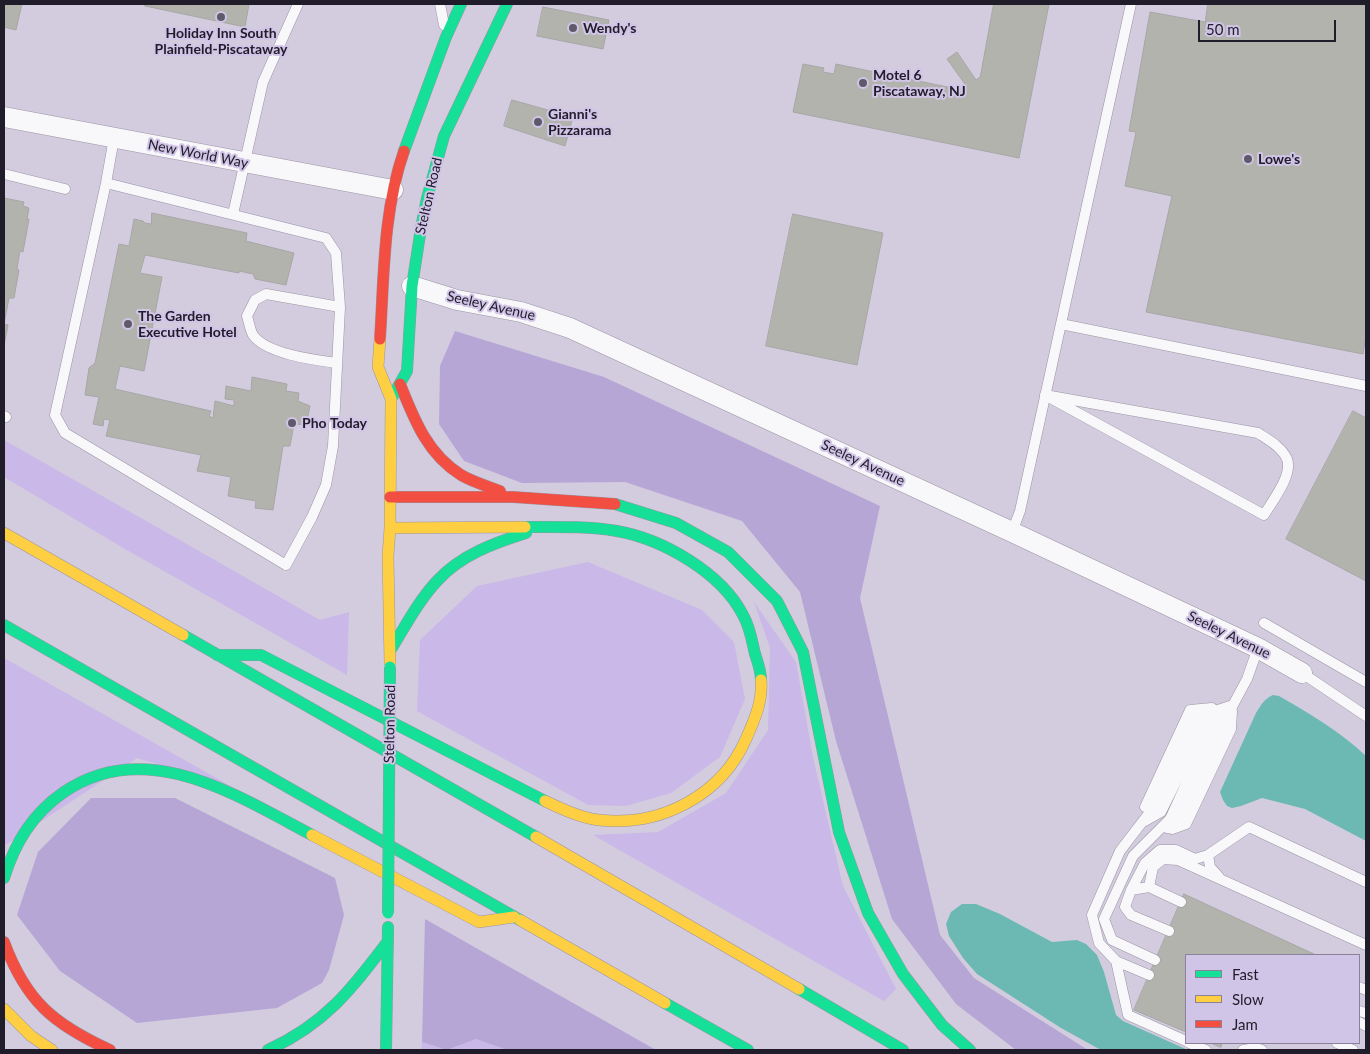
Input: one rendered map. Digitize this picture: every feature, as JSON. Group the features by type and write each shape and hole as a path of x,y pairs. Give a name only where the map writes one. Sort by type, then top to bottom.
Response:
{"main road":[{"name":"Stelton Road","path":"386,1050 390,667 388,556 391,398 378,367 392,190 412,127 446,37 461,4"},
{"name":"Stelton Road","path":"391,398 407,371 412,286 425,205 444,136 507,4"},
{"path":"400,384 424,440 435,454 463,476 514,497"},
{"path":"390,497 514,497 615,504 676,523 728,552 777,601 803,652 839,832 868,913 903,974 942,1025 970,1050"},
{"path":"390,651 427,594 439,579 455,565 514,536 550,527"},
{"path":"217,655 261,655 512,785 566,810 598,820 645,820 667,814 705,794 738,756 749,736 758,709 762,680 749,626 736,604 717,581 691,561 651,541 595,528 390,528"},
{"path":"4,533 903,1050"},
{"path":"4,625 748,1050"},
{"path":"4,878 7,865 18,839 32,819 49,803 66,790 90,778 114,770 141,768 168,771 236,795 480,922 514,917"},
{"path":"268,1050 307,1030 328,1013 359,979 388,941"},
{"path":"4,942 11,964 24,988 43,1009 66,1028 86,1040 110,1050"},
{"path":"4,1009 31,1036 52,1050"}],"street":[{"name":"New World Way","path":"4,117 392,190"},
{"name":"Seeley Avenue","path":"412,286 457,300 521,312 570,328 1012,532 1258,648 1302,672"}],"lane":[{"path":"233,214 263,82 298,4"},
{"path":"440,4 446,37"},
{"path":"1012,532 1020,512 1130,4"},
{"path":"106,183 326,238 336,253 340,307 333,446 326,485 312,517 286,565 65,433 55,416 106,183 114,138"},
{"path":"4,174 65,189"},
{"path":"337,363 301,358 263,345 252,334 247,316 255,300 266,294 340,307"},
{"path":"1061,324 1366,386"},
{"path":"1045,395 1258,433 1276,446 1287,458 1288,475 1264,514 1045,395"},
{"path":"1264,624 1366,682"},
{"path":"1155,960 1112,940 1104,919 1133,856 1170,819 1213,725 1233,705 1247,679 1258,648"},
{"path":"1302,672 1366,716"},
{"path":"1149,975 1116,962 1099,943 1092,915 1120,851 1141,822 1144,809 1190,710 1233,705"},
{"path":"1141,822 1161,812 1206,721 1233,705"},
{"path":"1157,834 1186,824 1231,729 1233,705"},
{"path":"1168,930 1131,915 1125,907 1131,890 1145,863 1160,850 1176,850 1195,859 1208,855 1249,827 1366,882"},
{"path":"1208,855 1210,867 1222,880"},
{"path":"1150,886 1153,867 1163,859 1178,860 1366,945"},
{"path":"1131,890 1150,886 1181,902"},
{"path":"1116,962 1128,1015 1185,1041"},
{"path":"1192,1044 1206,1050"},
{"path":"1339,1044 1353,1050"},
{"path":"1243,1050 1256,1048 1262,1050"}],"shaded area":[{"path":"455,331 604,377 880,506 860,598 940,935 974,978 1088,1050 1016,1050 956,1004 892,919 836,741 800,592 742,521 625,482 522,483 464,461 439,424 440,366"},
{"path":"4,440 320,620 349,612 347,675 125,549 4,477"},
{"path":"588,562 702,610 734,642 745,699 720,757 671,793 626,806 588,805 417,711 420,640 477,586"},
{"path":"754,602 796,662 813,757 843,886 896,989 884,1001 593,835 658,832 726,793 768,730 770,648"},
{"path":"4,658 234,788 137,758 4,846"},
{"path":"1273,695 1279,696 1324,723 1366,756 1366,841 1305,809 1262,798 1232,808 1227,806 1223,800 1220,792 1256,713 1265,700"},
{"path":"91,798 175,798 335,878 344,915 329,970 322,983 277,1008 137,1023 60,971 17,915 38,852"},
{"path":"962,904 976,904 1000,914 1052,942 1077,940 1086,944 1097,955 1104,972 1116,1015 1123,1021 1188,1050 1101,1050 1061,1028 977,974 963,958 949,936 946,924 951,912"},
{"path":"425,919 656,1050 507,1050 476,1039 447,1050 422,1042"},
{"path":"476,1039 507,1050 448,1050"},
{"path":"422,1042 447,1050 421,1050"}],"building":[{"path":"4,4 22,4 16,30 4,27"},
{"name":"Holiday Inn South Plainfield-Piscataway","path":"145,4 249,4 245,27 145,6"},
{"name":"Motel 6 Piscataway, NJ","path":"994,4 1049,4 1019,158 793,112 803,64 824,68 823,72 834,74 836,64 962,90 967,87 947,59 957,52 976,80 980,77"},
{"name":"Lowe's","path":"1208,4 1366,4 1366,336 1363,354 1146,312 1172,196 1125,186 1136,132 1129,131 1150,12 1205,22"},
{"name":"Wendy's","path":"543,7 609,20 603,49 537,36"},
{"name":"Gianni's Pizzarama","path":"512,100 573,117 565,146 504,126"},
{"path":"4,198 24,202 23,206 29,208 27,219 29,219 23,252 20,251 14,298 9,298 4,324"},
{"name":"The Garden Executive Hotel","path":"152,213 247,233 246,241 294,253 286,285 255,279 253,274 239,271 239,273 145,255 140,273 162,277 144,371 120,366 115,389 211,411 209,416 213,418 215,401 234,406 234,400 225,399 226,386 251,391 252,377 287,384 286,391 299,393 298,401 310,406 306,425 294,424 290,446 283,446 273,510 255,508 256,501 228,496 231,477 197,471 201,455 106,436 110,420 104,419 103,426 93,424 99,397 85,395 89,368 95,363 119,244 129,246 134,219 151,224"},
{"path":"793,214 883,233 857,365 766,346"},
{"path":"4,324 8,325 4,346"},
{"path":"1353,411 1366,418 1366,581 1286,539"},
{"path":"1184,894 1314,954 1185,954 1185,1032 1134,1010"}],"traffic: fast":[{"path":"404,151 446,37 461,4"},
{"path":"391,399 407,371 412,286 421,228 444,136 507,4"},
{"path":"615,504 676,523 728,552 777,601 803,652 839,832 868,913 903,974 942,1025 970,1050"},
{"path":"525,527 560,527 617,531 653,541 689,560 720,585 733,599 743,615 751,634 761,680"},
{"path":"390,651 424,597 447,571 479,551 526,533"},
{"path":"4,625 520,920"},
{"path":"183,635 536,837"},
{"path":"217,655 261,655 545,801"},
{"path":"388,913 390,667"},
{"path":"4,878 19,841 34,820 53,801 64,792 95,776 127,769 158,770 222,789 312,835"},
{"path":"386,1050 388,927"},
{"path":"268,1050 306,1029 336,1004 362,975 388,941"},
{"path":"799,989 903,1050"},
{"path":"665,1003 748,1050"}],"traffic: slow":[{"path":"380,339 378,367 391,399 388,556 390,663"},
{"path":"390,528 525,527"},
{"path":"4,533 183,635"},
{"path":"545,801 585,817 622,821 644,818 686,804 705,792 721,777 735,759 746,739 757,711 761,696 761,680"},
{"path":"312,835 479,922 514,917"},
{"path":"536,837 799,989"},
{"path":"520,920 665,1003"},
{"path":"4,1009 31,1036 52,1050"}],"traffic: jam":[{"path":"380,339 388,221 397,174 404,151"},
{"path":"400,384 416,423 439,457 461,475 500,491"},
{"path":"390,497 513,497 615,504"},
{"path":"4,942 22,980 44,1008 72,1030 110,1050"}],"place":[{"name":"Holiday Inn South Plainfield-Piscataway","path":"221,17"},
{"name":"Wendy's","path":"573,28"},
{"name":"Motel 6 Piscataway, NJ","path":"863,83"},
{"name":"Gianni's Pizzarama","path":"538,122"},
{"name":"Lowe's","path":"1248,159"},
{"name":"The Garden Executive Hotel","path":"128,324"},
{"name":"Pho Today","path":"292,423"}]}
